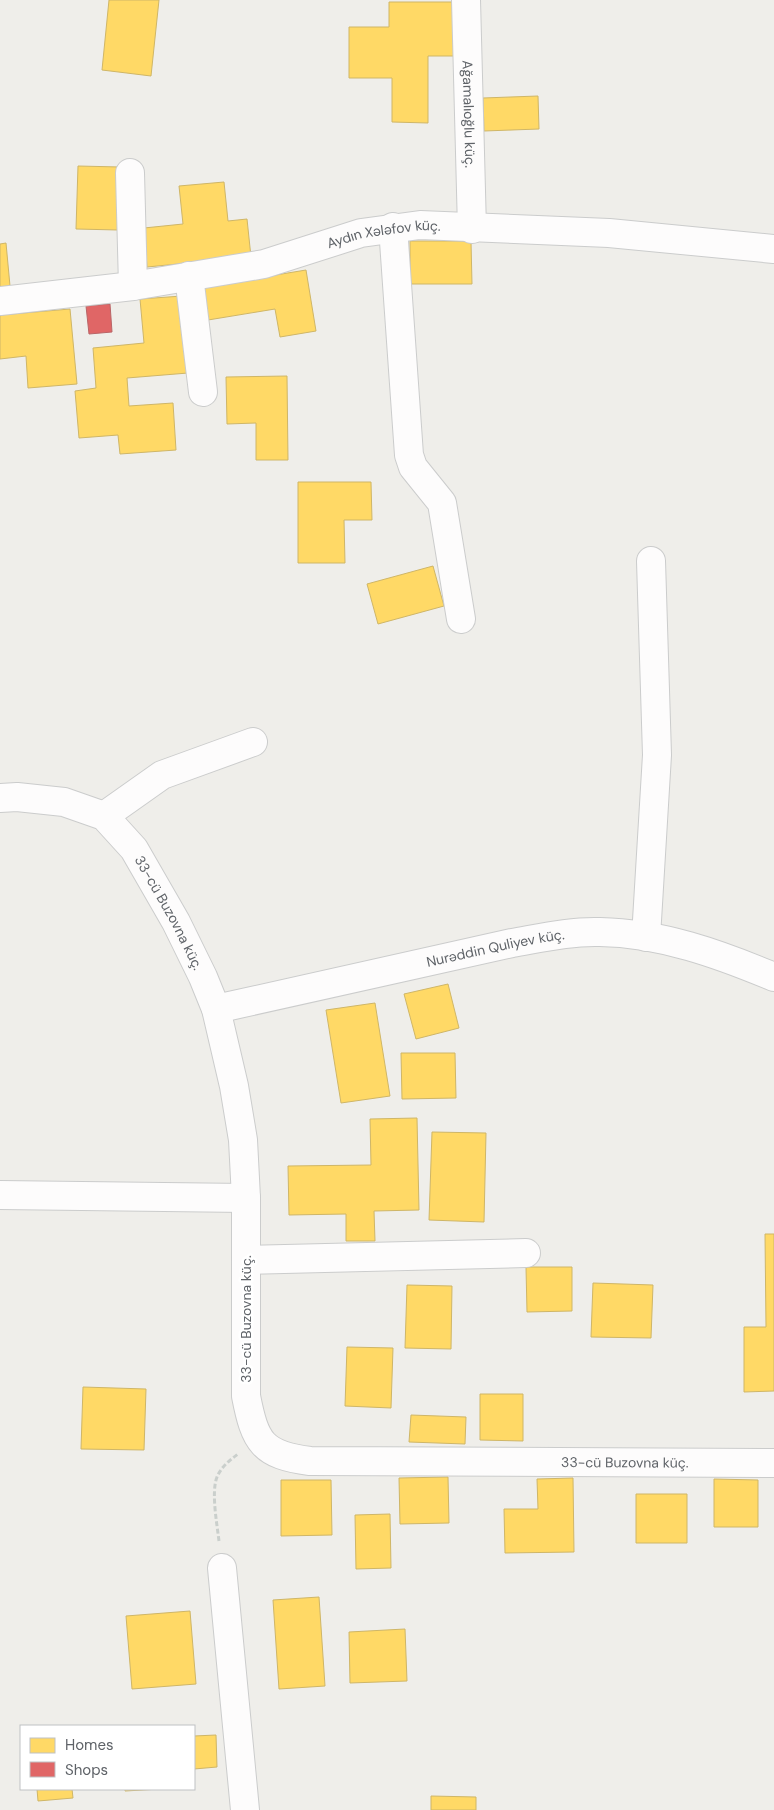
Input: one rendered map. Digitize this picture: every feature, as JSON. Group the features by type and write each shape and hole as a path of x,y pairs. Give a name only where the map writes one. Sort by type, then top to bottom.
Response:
{"street":[{"name":"Ağamalıoğlu küç.","path":"466,0 472,229"},
{"path":"130,173 133,286"},
{"name":"Aydın Xələfov küç.","path":"0,301 133,286 264,264 352,236 393,227 420,226 609,233 774,249"},
{"path":"393,227 409,455 413,467 442,503 461,619"},
{"path":"189,276 203,392"},
{"path":"646,936 657,755 651,561"},
{"path":"104,816 162,775 253,742"},
{"name":"33-cü Buzovna küç.","path":"0,798 16,797 64,802 104,816 134,849 176,922 216,1009 243,1140 246,1198 246,1396 251,1421 259,1439 271,1452 287,1458 310,1461 774,1463"},
{"name":"Nurəddin Quliyev küç.","path":"216,1009 512,943 559,935 600,932 646,936 683,944 715,954 774,977"},
{"path":"0,1194 246,1198"},
{"path":"246,1260 526,1253"},
{"path":"222,1568 245,1810"}],"path":[{"path":"222,1568 215,1507 216,1477 227,1462 259,1439"}],"building: Homes":[{"path":"109,0 159,0 151,76 102,70"},
{"path":"389,2 455,2 455,56 428,56 428,123 392,122 392,78 349,78 349,27 389,27"},
{"path":"538,96 539,129 484,131 483,98"},
{"path":"78,166 120,167 118,230 76,229"},
{"path":"224,182 228,221 247,219 251,257 147,267 144,228 183,224 179,186"},
{"path":"410,241 471,241 472,284 410,284"},
{"path":"6,243 10,286 0,287 0,244"},
{"path":"306,270 316,331 280,337 275,309 208,320 203,287"},
{"path":"182,296 188,373 127,378 129,406 173,403 176,450 120,454 118,435 79,438 75,391 96,388 93,348 144,343 140,299"},
{"path":"70,309 77,384 28,388 26,356 0,359 0,315"},
{"path":"287,376 288,460 256,460 256,423 227,424 226,377"},
{"path":"298,482 371,482 372,520 344,520 345,563 298,563"},
{"path":"433,566 444,606 378,624 367,584"},
{"path":"448,984 459,1028 416,1039 404,994"},
{"path":"375,1003 390,1096 341,1103 326,1010"},
{"path":"401,1053 455,1053 456,1098 402,1099"},
{"path":"417,1118 419,1210 374,1211 375,1241 346,1241 346,1214 289,1215 288,1166 371,1165 370,1119"},
{"path":"432,1132 486,1133 484,1222 429,1220"},
{"path":"765,1234 774,1234 774,1391 744,1392 744,1327 766,1327"},
{"path":"526,1267 572,1267 572,1311 527,1312"},
{"path":"593,1283 653,1285 651,1338 591,1337"},
{"path":"407,1285 452,1286 451,1349 405,1348"},
{"path":"347,1347 393,1348 391,1408 345,1406"},
{"path":"83,1387 146,1389 144,1450 81,1449"},
{"path":"480,1394 523,1394 523,1441 480,1440"},
{"path":"411,1415 466,1417 465,1444 409,1442"},
{"path":"448,1477 449,1523 400,1524 399,1478"},
{"path":"573,1478 574,1552 505,1553 504,1509 538,1509 537,1479"},
{"path":"714,1479 758,1480 758,1527 714,1527"},
{"path":"281,1480 331,1480 332,1535 281,1536"},
{"path":"636,1494 687,1494 687,1543 636,1543"},
{"path":"390,1514 391,1568 356,1569 355,1515"},
{"path":"319,1597 325,1686 279,1689 273,1600"},
{"path":"190,1611 196,1684 132,1689 126,1616"},
{"path":"405,1629 407,1681 350,1683 349,1632"},
{"path":"216,1735 217,1767 195,1769 195,1736"},
{"path":"37,1790 72,1790 73,1798 38,1801"},
{"path":"431,1796 476,1797 476,1810 431,1810"}],"building: Shops":[{"path":"110,304 112,332 89,334 86,306"}]}
